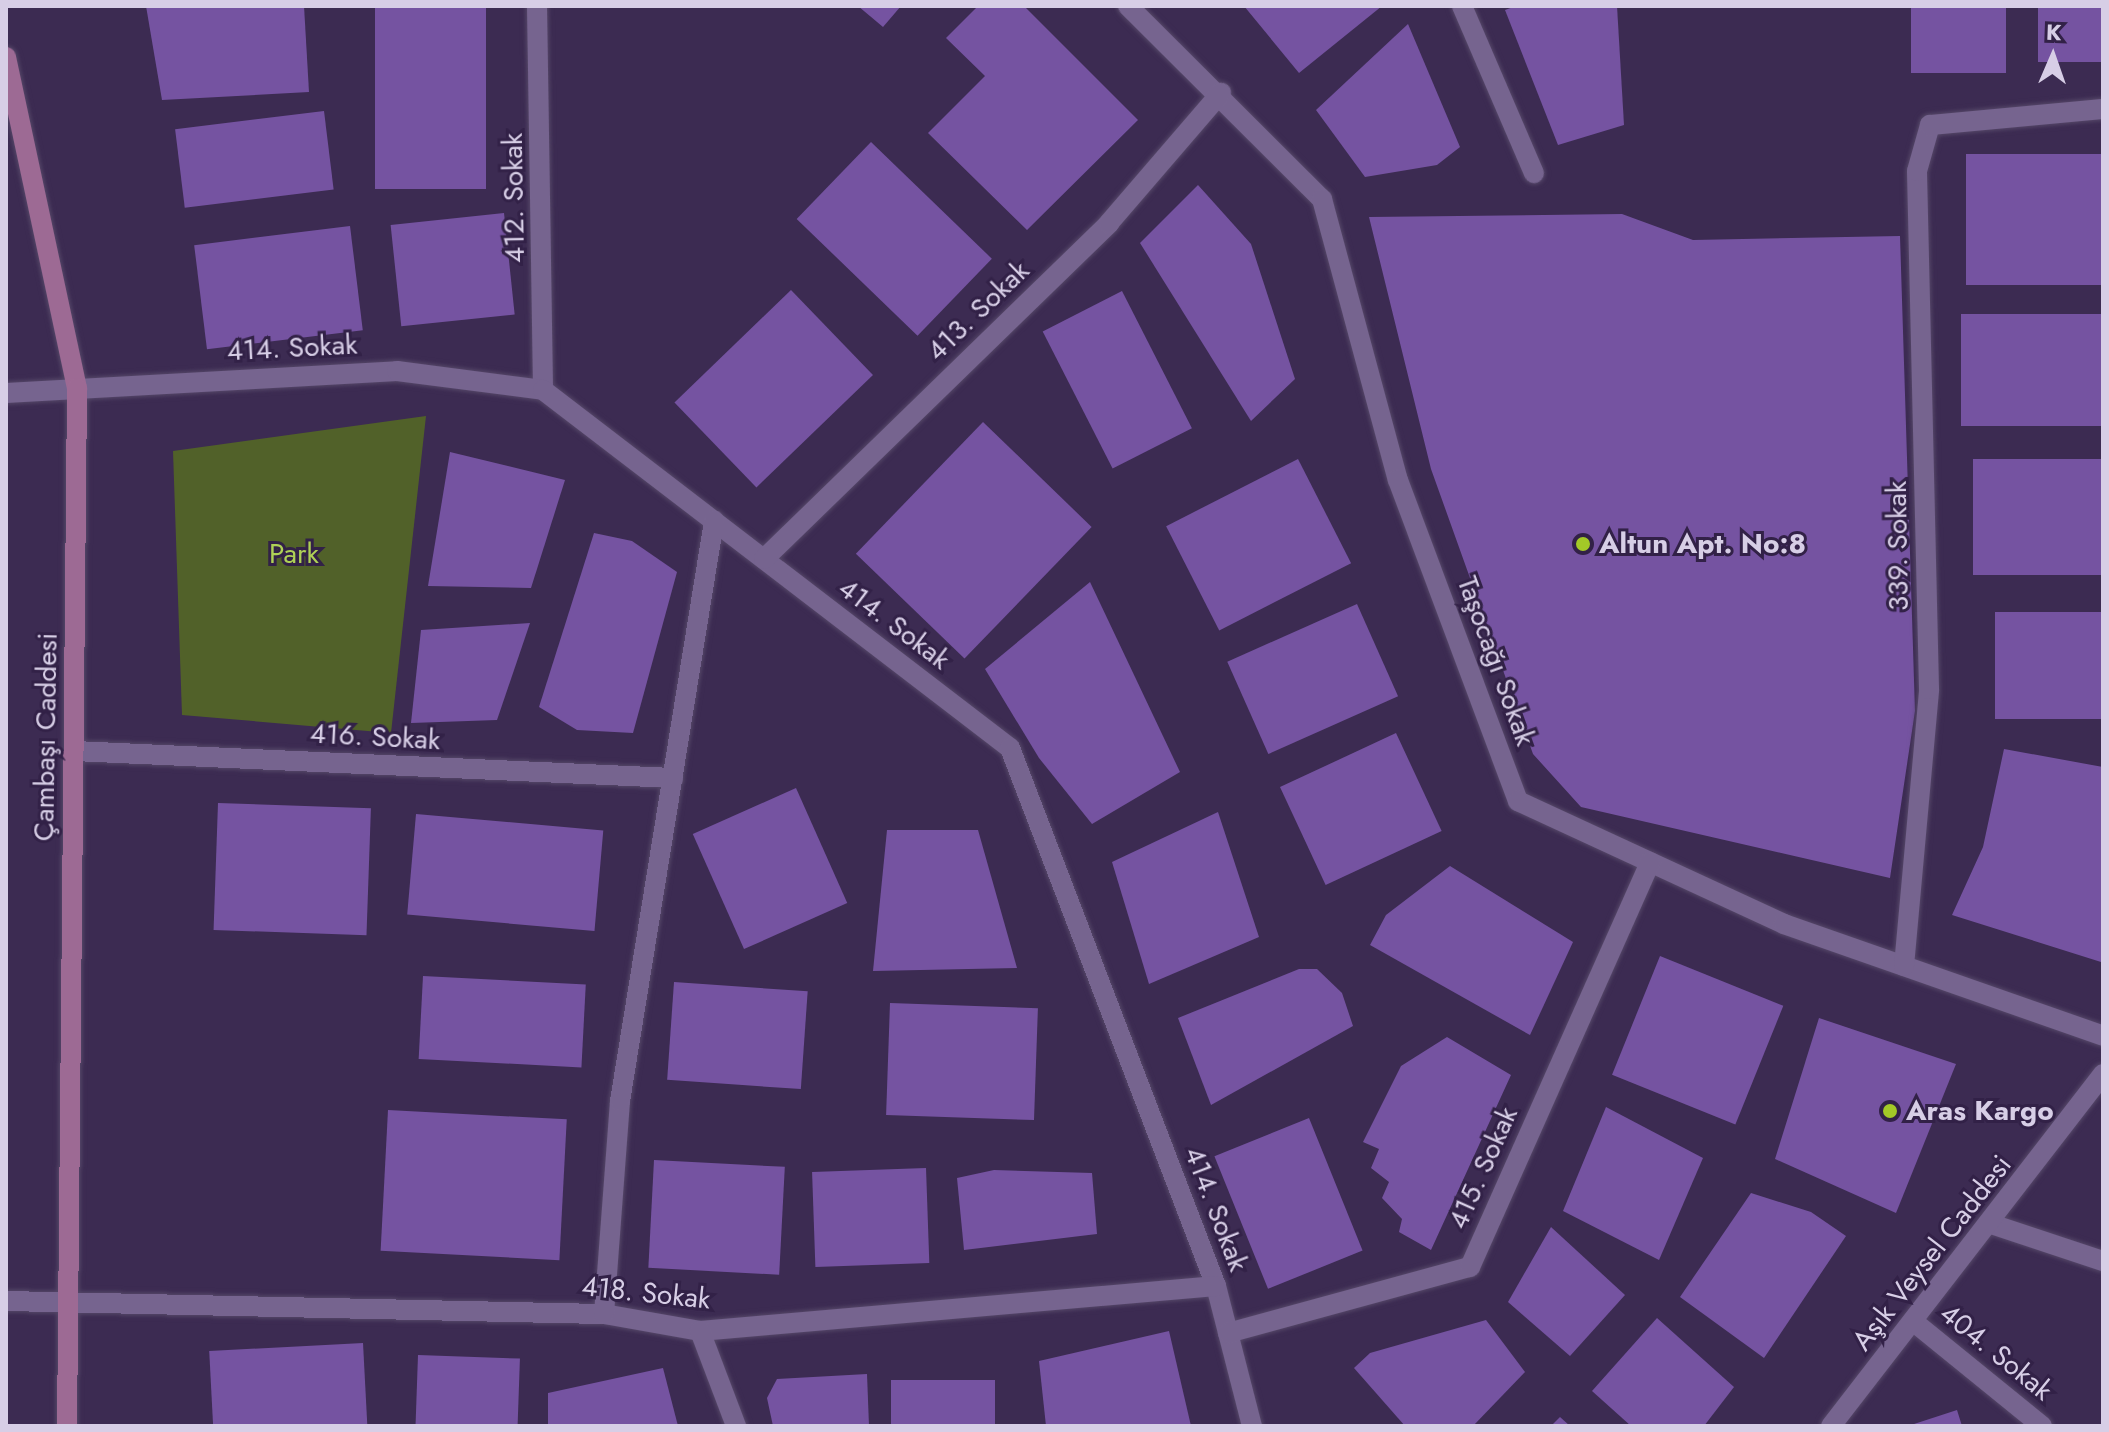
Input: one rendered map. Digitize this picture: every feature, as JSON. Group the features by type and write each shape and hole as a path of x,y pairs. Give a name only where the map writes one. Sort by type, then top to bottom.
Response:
{"main road":[{"name":"Çambaşı Caddesi","path":"6,57 77,388 67,1426"}],"street":[{"name":"412. Sokak","path":"537,6 543,390"},
{"name":"Taşocağı Sokak","path":"1128,6 1221,93 1322,199 1398,480 1518,801 1784,924 2103,1036"},
{"path":"1462,6 1534,173"},
{"name":"413. Sokak","path":"764,559 1109,223 1221,93"},
{"name":"339. Sokak","path":"1904,966 1929,689 1917,171 1930,125 2103,109"},
{"name":"414. Sokak","path":"6,393 397,371 543,390 1010,748 1216,1286 1252,1426"},
{"path":"604,1314 620,1101 714,521"},
{"name":"416. Sokak","path":"74,751 673,778"},
{"name":"415. Sokak","path":"1228,1333 1470,1267 1650,862"},
{"name":"Aşık Veysel Caddesi","path":"1831,1426 1991,1224 2103,1074"},
{"path":"1991,1224 2103,1261"},
{"name":"418. Sokak","path":"6,1301 67,1299 604,1314 700,1331 1216,1286"},
{"name":"404. Sokak","path":"1914,1322 2042,1426"},
{"path":"700,1331 736,1426"}],"green space":[{"name":"Park","path":"426,416 391,733 182,715 173,451"}],"building":[{"path":"146,6 304,6 309,92 162,100"},
{"path":"375,6 486,6 486,189 375,189"},
{"path":"858,6 901,6 883,27"},
{"path":"978,6 1024,6 1138,120 1027,230 928,133 985,76 946,38"},
{"path":"1244,6 1382,6 1299,73"},
{"path":"1516,6 1617,6 1624,125 1558,145 1505,10"},
{"path":"1911,6 2006,6 2006,73 1911,73"},
{"path":"2038,6 2103,6 2103,62 2038,62"},
{"path":"1408,24 1460,147 1437,165 1365,177 1316,110"},
{"path":"324,111 334,189 185,208 175,129"},
{"path":"871,142 992,259 918,336 797,219"},
{"path":"1966,154 2103,154 2103,285 1966,285"},
{"path":"1198,185 1251,244 1295,379 1251,421 1140,243"},
{"path":"504,213 515,314 401,326 391,225"},
{"path":"1622,214 1693,240 1900,236 1915,711 1890,878 1581,807 1533,754 1431,469 1369,217"},
{"path":"350,226 363,330 207,349 194,245"},
{"path":"791,290 873,375 756,487 674,403"},
{"path":"1122,291 1192,428 1113,469 1043,331"},
{"path":"1961,314 2103,314 2103,426 1961,426"},
{"path":"983,422 1092,527 964,659 856,554"},
{"path":"450,452 565,480 531,588 428,586"},
{"path":"1298,459 1351,563 1219,630 1166,526"},
{"path":"1973,459 2103,459 2103,575 1973,575"},
{"path":"594,533 632,541 677,572 633,733 577,730 539,707"},
{"path":"1090,582 1180,772 1092,824 1039,758 985,669"},
{"path":"1357,604 1398,696 1268,754 1227,662"},
{"path":"1995,612 2103,612 2103,719 1995,719"},
{"path":"530,623 497,720 411,723 421,630"},
{"path":"1396,733 1442,831 1326,885 1280,787"},
{"path":"2004,749 2103,767 2101,962 1952,915 1983,847"},
{"path":"796,788 847,903 744,949 693,834"},
{"path":"218,803 371,808 366,935 214,930"},
{"path":"1218,812 1259,937 1149,984 1112,862"},
{"path":"416,814 603,830 594,931 407,915"},
{"path":"887,830 978,830 1017,968 873,971"},
{"path":"1450,866 1573,942 1530,1035 1370,945 1386,915"},
{"path":"1660,956 1783,1006 1735,1125 1612,1075"},
{"path":"1299,969 1317,969 1342,993 1353,1026 1211,1105 1178,1018"},
{"path":"423,976 586,985 581,1067 419,1059"},
{"path":"674,982 808,991 801,1089 667,1080"},
{"path":"890,1003 1038,1008 1034,1120 886,1115"},
{"path":"1819,1018 1956,1064 1896,1213 1775,1159"},
{"path":"1447,1037 1511,1075 1431,1250 1399,1232 1402,1219 1382,1198 1389,1182 1371,1168 1379,1149 1363,1142 1401,1066"},
{"path":"1606,1107 1703,1158 1659,1260 1563,1211"},
{"path":"388,1110 567,1119 559,1260 381,1251"},
{"path":"1309,1118 1363,1251 1268,1289 1214,1156"},
{"path":"654,1160 785,1167 779,1275 648,1268"},
{"path":"926,1168 929,1263 815,1267 812,1172"},
{"path":"994,1170 1092,1173 1097,1234 964,1250 957,1178"},
{"path":"1751,1193 1811,1212 1846,1236 1764,1358 1680,1297"},
{"path":"1551,1227 1625,1295 1570,1356 1508,1302"},
{"path":"1657,1318 1734,1387 1704,1426 1631,1426 1592,1391"},
{"path":"1486,1320 1525,1372 1473,1426 1405,1426 1354,1368 1370,1353"},
{"path":"1169,1331 1191,1426 1046,1426 1039,1361"},
{"path":"363,1343 367,1426 213,1426 209,1351"},
{"path":"418,1355 520,1359 518,1426 416,1426"},
{"path":"663,1368 678,1426 548,1426 548,1393"},
{"path":"867,1374 869,1426 773,1426 767,1398 777,1379"},
{"path":"891,1380 995,1380 995,1426 891,1426"},
{"path":"1957,1410 1962,1426 1911,1426 1911,1425"},
{"path":"1560,1417 1570,1426 1551,1426"}],"place":[{"name":"Altun Apt. No:8","path":"1583,544"},
{"name":"Aras Kargo","path":"1890,1111"}]}
